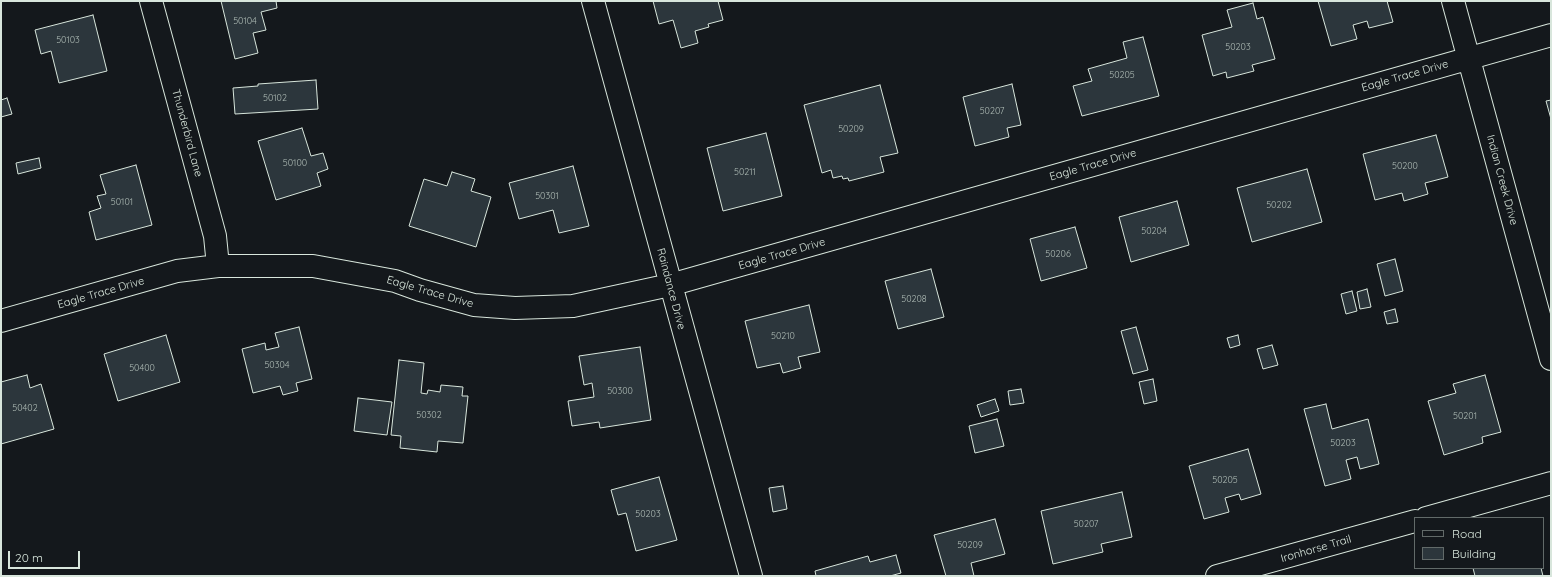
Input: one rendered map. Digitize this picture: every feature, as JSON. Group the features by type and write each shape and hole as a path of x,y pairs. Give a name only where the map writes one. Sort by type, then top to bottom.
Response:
{"street":[{"name":"Thunderbird Lane","path":"151,1 215,236 218,266"},
{"name":"Raindance Drive","path":"593,1 751,576"},
{"name":"Indian Creek Drive","path":"1453,1 1551,360"},
{"name":"Eagle Trace Drive","path":"1,321 177,271 218,266 313,266 395,281 420,290 474,305 516,308 573,306 670,285 1551,35"},
{"path":"1430,517 1551,483"},
{"name":"Ironhorse Trail","path":"1217,576 1414,521"}],"building":[{"path":"221,1 276,1 277,8 261,12 266,30 253,33 258,53 235,59"},
{"path":"653,1 718,1 723,20 708,24 709,27 695,31 698,43 681,48 673,20 659,24"},
{"path":"1318,1 1387,1 1393,22 1369,28 1367,21 1353,25 1357,39 1331,46"},
{"path":"1253,3 1257,19 1263,17 1275,59 1252,65 1254,71 1227,78 1226,72 1213,76 1202,35 1232,27 1227,10"},
{"path":"93,15 107,71 59,83 51,51 41,54 35,30"},
{"path":"1143,37 1159,96 1082,116 1073,86 1092,81 1088,69 1127,58 1123,42"},
{"path":"316,80 318,109 235,114 233,88 258,86 258,84"},
{"path":"1012,84 1021,125 1007,128 1009,137 975,146 963,97"},
{"path":"880,85 898,153 880,157 884,172 849,181 848,178 843,179 842,176 833,178 831,170 822,173 804,105"},
{"path":"7,98 12,114 1,117 1,100"},
{"path":"1551,100 1551,119 1546,101"},
{"path":"302,128 311,156 323,153 328,169 317,173 321,186 276,200 258,141"},
{"path":"766,133 782,196 723,211 707,148"},
{"path":"1436,135 1448,177 1425,183 1428,194 1404,201 1402,193 1375,200 1363,154"},
{"path":"39,158 41,168 18,174 16,163"},
{"path":"136,165 152,225 96,240 89,212 101,208 97,196 106,194 100,175"},
{"path":"573,166 589,226 559,233 553,210 519,219 509,183"},
{"path":"1307,169 1322,222 1252,242 1237,188"},
{"path":"452,172 475,179 471,191 491,197 476,247 409,226 424,179 447,186"},
{"path":"1177,201 1189,245 1131,262 1119,217"},
{"path":"1075,227 1087,268 1041,281 1030,239"},
{"path":"1395,259 1403,291 1385,296 1377,264"},
{"path":"931,269 944,317 898,329 885,281"},
{"path":"1367,289 1371,307 1360,309 1357,292"},
{"path":"1352,291 1357,311 1346,314 1341,294"},
{"path":"809,305 820,352 798,357 801,368 783,373 780,363 757,368 745,321"},
{"path":"1395,309 1398,322 1387,324 1384,312"},
{"path":"299,327 312,379 296,383 298,391 283,395 280,386 253,393 242,349 265,343 266,350 279,347 275,333"},
{"path":"1136,327 1148,370 1133,374 1121,331"},
{"path":"166,335 180,382 118,401 104,354"},
{"path":"1238,335 1240,345 1230,348 1227,338"},
{"path":"1272,345 1278,365 1263,369 1257,349"},
{"path":"640,347 651,420 600,428 599,422 572,426 568,401 594,397 592,383 584,385 579,356"},
{"path":"399,360 424,363 421,393 427,394 428,390 440,392 441,385 463,387 462,396 468,396 463,443 438,441 437,452 400,448 401,436 391,435"},
{"path":"27,375 30,388 41,384 54,429 1,444 1,382"},
{"path":"1485,375 1501,432 1482,437 1483,443 1444,455 1428,401 1456,393 1453,384"},
{"path":"1153,379 1157,401 1144,404 1139,382"},
{"path":"1021,389 1024,403 1010,405 1008,391"},
{"path":"358,398 392,402 387,435 354,431"},
{"path":"995,399 999,411 981,417 977,405"},
{"path":"1326,404 1332,429 1368,419 1379,464 1360,469 1357,457 1346,460 1351,479 1325,486 1304,409"},
{"path":"997,419 1004,446 975,453 969,426"},
{"path":"1248,449 1261,494 1241,500 1239,494 1225,498 1229,512 1204,519 1189,466"},
{"path":"659,477 677,540 636,551 626,513 618,515 611,490"},
{"path":"783,486 787,509 773,512 769,488"},
{"path":"1122,492 1132,537 1101,544 1103,552 1053,564 1041,511"},
{"path":"995,519 1005,554 971,563 974,576 946,576 934,535"},
{"path":"896,555 901,573 890,576 816,576 815,571 868,556 870,562"},
{"path":"1473,569 1541,569 1543,576 1475,576"}]}
